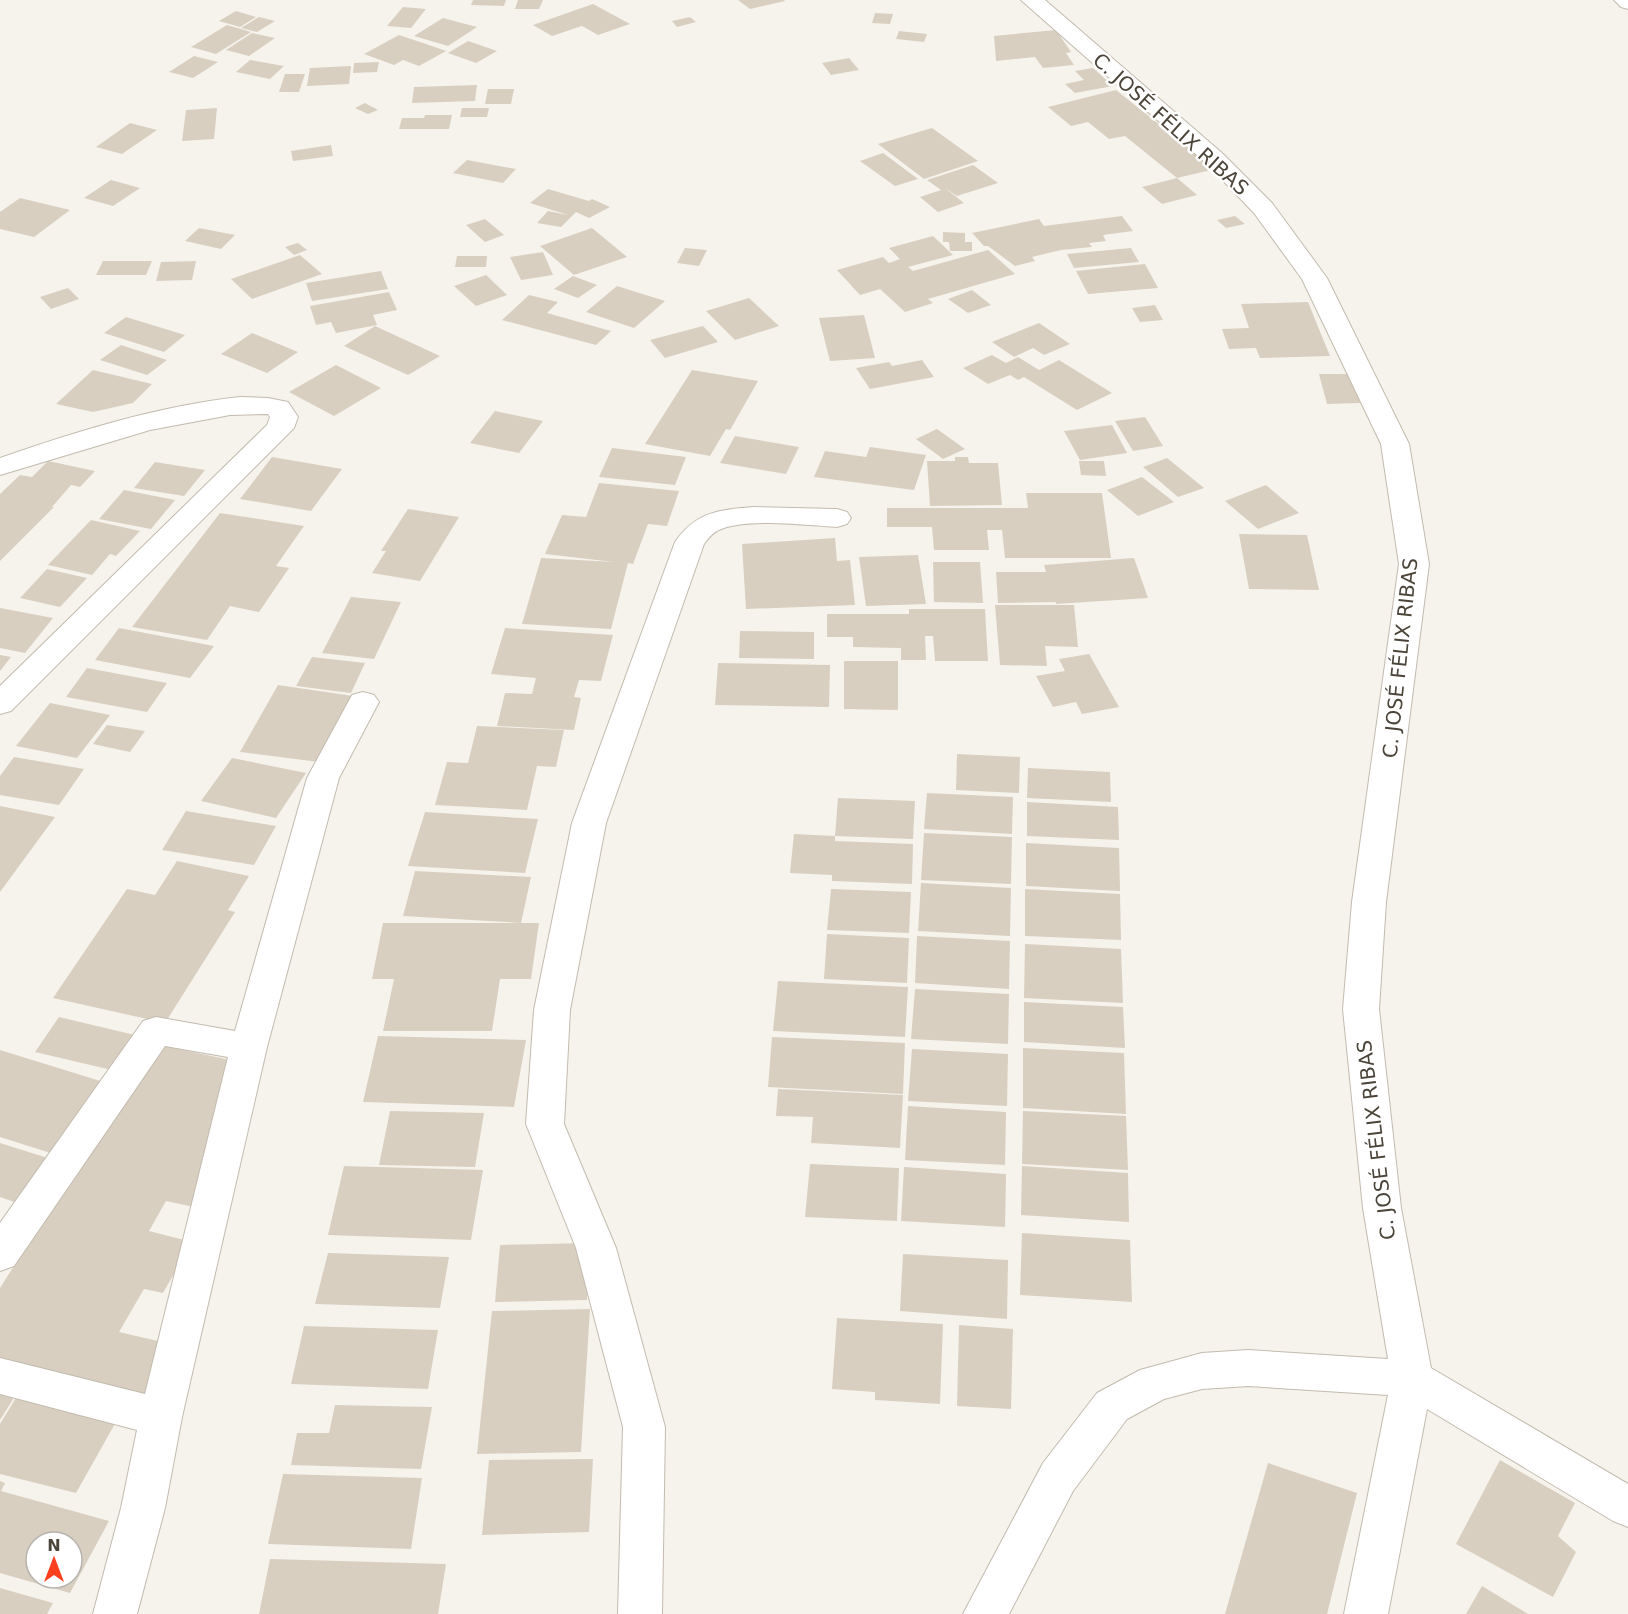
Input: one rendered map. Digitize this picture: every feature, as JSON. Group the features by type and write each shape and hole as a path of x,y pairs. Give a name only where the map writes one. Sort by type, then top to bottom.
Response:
{"street":[{"name":"C. JOSÉ FÉLIX RIBAS","path":"1032,0 1214,158 1263,208 1314,278 1395,444 1414,564 1369,902 1361,1009 1382,1208 1412,1378"},
{"path":"0,467 88,437 189,413 264,404 279,408 284,417 280,428 0,704"},
{"path":"640,1614 644,1427 596,1248 545,1124 552,1010 589,823 690,542 704,526 748,516 837,518"},
{"path":"115,1614 143,1508 161,1417 249,1047 323,778 363,702"},
{"path":"0,1254 156,1031 249,1047"},
{"path":"985,1614 1058,1477 1112,1406 1155,1383 1202,1371 1248,1368 1330,1375 1412,1378 1628,1507"},
{"path":"0,1376 161,1417"},
{"path":"1366,1614 1412,1378"}],"building":[{"path":"473,0 506,0 504,6 471,5"},
{"path":"518,0 543,0 539,9 515,9"},
{"path":"738,0 784,0 785,1 750,9"},
{"path":"593,4 630,24 598,35 582,26 552,36 533,25"},
{"path":"403,7 426,9 411,28 387,26"},
{"path":"236,11 256,17 240,27 219,21"},
{"path":"875,13 893,14 890,24 872,23"},
{"path":"259,17 275,21 257,32 241,28"},
{"path":"690,17 696,22 677,27 672,21"},
{"path":"443,18 477,27 448,46 414,36"},
{"path":"227,25 251,32 216,54 191,47"},
{"path":"1056,30 1071,52 1066,53 1074,65 1043,68 1035,57 996,61 994,36"},
{"path":"899,31 927,34 924,42 896,39"},
{"path":"252,33 275,38 249,56 226,50"},
{"path":"399,35 446,51 419,66 403,60 394,65 364,54"},
{"path":"468,41 497,51 476,63 448,53"},
{"path":"194,56 218,62 193,78 169,72"},
{"path":"849,58 859,70 831,75 822,63"},
{"path":"250,60 284,66 270,79 236,72"},
{"path":"379,62 377,72 353,73 354,63"},
{"path":"351,66 349,84 307,86 310,68"},
{"path":"1093,68 1113,86 1075,93 1065,84 1084,80 1075,71"},
{"path":"285,74 305,74 299,92 279,92"},
{"path":"477,85 475,101 412,103 414,87"},
{"path":"488,89 514,89 511,104 485,104"},
{"path":"1116,90 1215,169 1177,178 1125,136 1109,139 1088,122 1071,126 1048,107"},
{"path":"365,103 378,110 368,114 355,108"},
{"path":"217,108 214,139 182,141 186,110"},
{"path":"462,108 489,108 487,117 460,117"},
{"path":"425,115 452,115 449,129 399,129 402,118 424,118"},
{"path":"130,123 157,130 122,154 96,147"},
{"path":"932,128 978,161 924,179 878,144"},
{"path":"331,145 333,156 293,161 291,151"},
{"path":"883,153 918,179 895,186 860,161"},
{"path":"467,160 516,169 503,183 453,173"},
{"path":"973,165 998,183 957,196 945,188 964,203 938,212 920,197 941,190 927,180"},
{"path":"1177,178 1197,195 1162,204 1142,187"},
{"path":"111,180 140,188 113,206 84,198"},
{"path":"548,189 589,201 592,199 610,207 589,218 576,212 561,227 537,223 548,211 568,215 530,203"},
{"path":"20,198 70,210 34,237 0,229 0,212"},
{"path":"1122,216 1133,231 1103,235 1106,241 1089,243 1092,247 1061,250 1032,257 1035,261 1015,266 988,246 984,246 972,233 1039,219 1044,226"},
{"path":"1235,216 1245,224 1226,228 1217,220"},
{"path":"485,219 504,235 485,242 466,225"},
{"path":"199,228 235,235 221,249 185,241"},
{"path":"592,228 627,257 574,275 540,246"},
{"path":"943,232 965,233 965,242 972,242 972,251 950,251 949,242 943,242"},
{"path":"933,236 953,255 908,267 913,271 988,250 1015,274 928,299 933,303 905,312 880,289 860,295 837,270 883,257 889,263 900,259 889,248"},
{"path":"298,243 307,250 294,255 285,247"},
{"path":"685,248 707,250 699,266 677,263"},
{"path":"1131,248 1139,262 1074,268 1067,254"},
{"path":"543,252 553,275 521,280 510,257"},
{"path":"300,255 322,274 252,299 231,279"},
{"path":"457,256 487,256 486,267 455,267"},
{"path":"103,261 152,261 146,275 96,275"},
{"path":"196,261 192,280 156,281 161,262"},
{"path":"1145,264 1158,288 1088,294 1076,271"},
{"path":"381,271 388,289 312,301 306,283"},
{"path":"486,275 507,295 476,306 454,286"},
{"path":"573,276 597,285 578,298 554,289"},
{"path":"617,286 665,301 634,328 586,312"},
{"path":"68,288 79,299 51,309 40,297"},
{"path":"972,290 991,305 968,313 948,299"},
{"path":"389,292 397,310 373,315 377,325 336,333 331,322 316,325 310,306"},
{"path":"529,295 558,302 547,313 611,331 596,345 502,320"},
{"path":"749,298 779,326 735,340 706,311"},
{"path":"1308,302 1330,356 1260,358 1256,348 1229,349 1222,329 1249,328 1241,304"},
{"path":"1155,305 1163,320 1140,322 1132,308"},
{"path":"864,315 875,358 830,361 819,318"},
{"path":"126,317 185,335 164,352 104,333"},
{"path":"1039,323 1070,344 1044,355 1033,348 1014,357 992,342"},
{"path":"375,326 440,356 408,375 344,346"},
{"path":"703,326 718,342 665,358 650,340"},
{"path":"252,333 298,352 267,373 221,354"},
{"path":"121,345 167,360 147,375 100,360"},
{"path":"992,355 1006,363 1018,357 1039,370 1059,360 1112,393 1077,410 1024,377 1018,380 1010,375 988,384 963,368"},
{"path":"922,360 934,377 870,389 856,368 889,362 892,366"},
{"path":"336,365 381,388 334,416 289,392"},
{"path":"93,370 152,384 133,403 93,412 56,404"},
{"path":"692,370 758,381 730,430 726,429 710,456 645,444"},
{"path":"1319,374 1351,374 1360,403 1327,404"},
{"path":"495,411 543,421 519,453 470,443"},
{"path":"1145,417 1163,446 1133,451 1115,421"},
{"path":"1112,425 1127,453 1080,460 1064,431"},
{"path":"937,429 965,449 943,459 916,439"},
{"path":"735,436 799,447 786,474 720,463"},
{"path":"870,447 926,455 914,490 814,477 825,451 866,457"},
{"path":"612,448 686,457 675,485 599,477"},
{"path":"272,457 342,469 311,511 240,499"},
{"path":"955,457 968,457 969,463 998,463 1002,505 930,506 927,461 955,461"},
{"path":"1167,458 1204,488 1178,497 1143,467"},
{"path":"48,461 95,471 80,487 71,485 52,507 54,507 0,561 0,494 20,475 32,477"},
{"path":"1079,461 1104,461 1106,476 1081,475"},
{"path":"155,462 205,470 184,496 134,488"},
{"path":"1142,477 1174,502 1138,516 1107,490"},
{"path":"599,483 679,491 667,526 648,524 633,564 628,563 611,629 522,624 541,558 614,562 545,554 562,515 586,517"},
{"path":"1266,485 1299,513 1258,529 1225,501"},
{"path":"124,490 175,500 151,529 99,519"},
{"path":"1026,493 1102,493 1111,558 1005,558 1002,530 987,530 989,550 934,550 932,527 887,527 887,508 1028,508"},
{"path":"408,509 459,517 420,581 372,573 386,551 381,551"},
{"path":"220,513 304,526 276,566 289,568 259,612 230,606 207,640 132,627"},
{"path":"91,520 140,531 116,556 110,554 92,575 48,565"},
{"path":"1239,534 1307,535 1319,590 1249,589"},
{"path":"835,538 837,561 850,560 855,605 746,609 742,544"},
{"path":"918,555 926,604 866,606 859,557"},
{"path":"1134,558 1148,598 1056,604 1056,602 998,603 996,572 1046,572 1044,565"},
{"path":"933,562 980,562 983,603 934,602"},
{"path":"47,569 87,578 60,607 20,598"},
{"path":"351,597 401,602 374,659 322,653"},
{"path":"995,605 1074,605 1078,647 1045,646 1047,666 1000,665"},
{"path":"0,608 53,618 25,653 0,648"},
{"path":"909,609 985,609 988,661 935,661 933,636 925,636 926,660 901,660 901,648 853,647 853,637 827,637 827,614 909,614"},
{"path":"119,628 214,646 190,678 95,660"},
{"path":"505,628 613,635 601,681 579,680 574,697 581,698 574,730 497,726 505,693 532,694 536,678 491,674"},
{"path":"740,631 814,632 814,659 739,658"},
{"path":"1089,654 1119,707 1082,714 1076,702 1053,707 1036,676 1065,671 1059,659"},
{"path":"0,655 11,657 0,671"},
{"path":"312,657 365,663 351,693 296,686"},
{"path":"844,661 898,661 898,710 844,709"},
{"path":"718,663 830,665 829,707 715,705"},
{"path":"87,668 167,683 147,712 66,697"},
{"path":"278,685 353,696 319,762 240,752"},
{"path":"50,703 110,715 77,758 16,746"},
{"path":"107,725 145,731 130,752 93,744"},
{"path":"477,726 564,730 556,767 537,766 527,810 435,805 447,762 468,763"},
{"path":"957,754 1020,757 1019,793 956,790"},
{"path":"14,757 84,769 59,805 0,795 0,776"},
{"path":"232,758 306,773 276,818 201,801"},
{"path":"1028,768 1110,772 1111,802 1027,798"},
{"path":"927,793 1013,797 1012,834 924,829"},
{"path":"838,798 915,801 913,839 835,836"},
{"path":"1027,802 1118,807 1119,840 1027,836"},
{"path":"0,806 55,817 0,892"},
{"path":"186,811 276,826 254,865 162,850"},
{"path":"425,812 538,819 525,873 408,866"},
{"path":"924,833 1012,837 1011,884 921,880"},
{"path":"794,834 835,836 835,841 913,844 912,884 832,881 832,875 790,873"},
{"path":"1026,843 1119,848 1120,891 1026,886"},
{"path":"177,861 249,876 228,910 235,912 165,1023 53,998 127,889 155,895"},
{"path":"415,871 531,877 521,923 403,916"},
{"path":"921,883 1011,888 1010,936 918,931"},
{"path":"831,889 911,892 909,933 827,930"},
{"path":"1025,889 1120,894 1121,940 1025,936"},
{"path":"383,923 539,923 531,979 500,979 492,1031 383,1031 394,979 372,979"},
{"path":"827,934 909,938 907,983 824,979"},
{"path":"917,936 1010,941 1009,989 915,983"},
{"path":"1025,944 1121,949 1123,1003 1024,998"},
{"path":"778,981 908,987 905,1037 773,1031"},
{"path":"915,989 1009,994 1008,1044 911,1039"},
{"path":"1024,1002 1123,1007 1125,1048 1024,1042"},
{"path":"59,1017 139,1036 116,1071 35,1052"},
{"path":"378,1036 526,1040 514,1107 363,1102"},
{"path":"772,1037 905,1043 903,1094 768,1087"},
{"path":"155,1044 235,1061 194,1207 166,1201 149,1231 192,1242 163,1293 144,1289 119,1332 175,1345 142,1406 0,1370 0,1288"},
{"path":"1023,1048 1124,1053 1126,1114 1023,1108"},
{"path":"912,1049 1008,1054 1007,1106 908,1101"},
{"path":"0,1050 110,1084 57,1155 0,1137"},
{"path":"778,1089 903,1095 900,1148 811,1143 813,1117 776,1116"},
{"path":"908,1106 1006,1112 1005,1165 905,1160"},
{"path":"390,1111 484,1113 475,1167 379,1165"},
{"path":"1023,1111 1126,1116 1128,1170 1022,1164"},
{"path":"0,1143 54,1160 20,1204 0,1197"},
{"path":"810,1164 899,1168 897,1221 805,1217"},
{"path":"344,1166 483,1170 471,1240 328,1235"},
{"path":"1022,1166 1128,1173 1129,1222 1021,1215"},
{"path":"904,1167 1006,1174 1005,1227 901,1221"},
{"path":"1022,1233 1130,1240 1132,1302 1020,1295"},
{"path":"589,1243 587,1300 495,1302 500,1245"},
{"path":"328,1253 449,1257 440,1308 315,1304"},
{"path":"903,1254 1008,1260 1007,1319 900,1311"},
{"path":"590,1309 581,1452 477,1454 492,1311"},
{"path":"837,1318 943,1324 940,1404 875,1400 875,1392 832,1389"},
{"path":"959,1325 1013,1329 1011,1409 957,1406"},
{"path":"304,1326 438,1330 428,1389 291,1384"},
{"path":"0,1382 20,1388 0,1420"},
{"path":"22,1388 121,1413 76,1493 0,1474 0,1424"},
{"path":"335,1405 432,1407 421,1469 291,1465 297,1433 329,1433"},
{"path":"593,1459 589,1532 482,1535 489,1460"},
{"path":"1500,1460 1575,1503 1558,1536 1576,1552 1553,1597 1456,1544"},
{"path":"1268,1463 1357,1493 1327,1614 1225,1614"},
{"path":"283,1474 422,1478 411,1549 268,1544"},
{"path":"0,1481 5,1483 1,1491 109,1521 84,1567 84,1530 24,1530 24,1580 0,1573"},
{"path":"270,1559 446,1564 438,1614 259,1614"},
{"path":"1482,1586 1528,1614 1466,1614"},
{"path":"0,1588 53,1603 47,1614 0,1614"}]}
